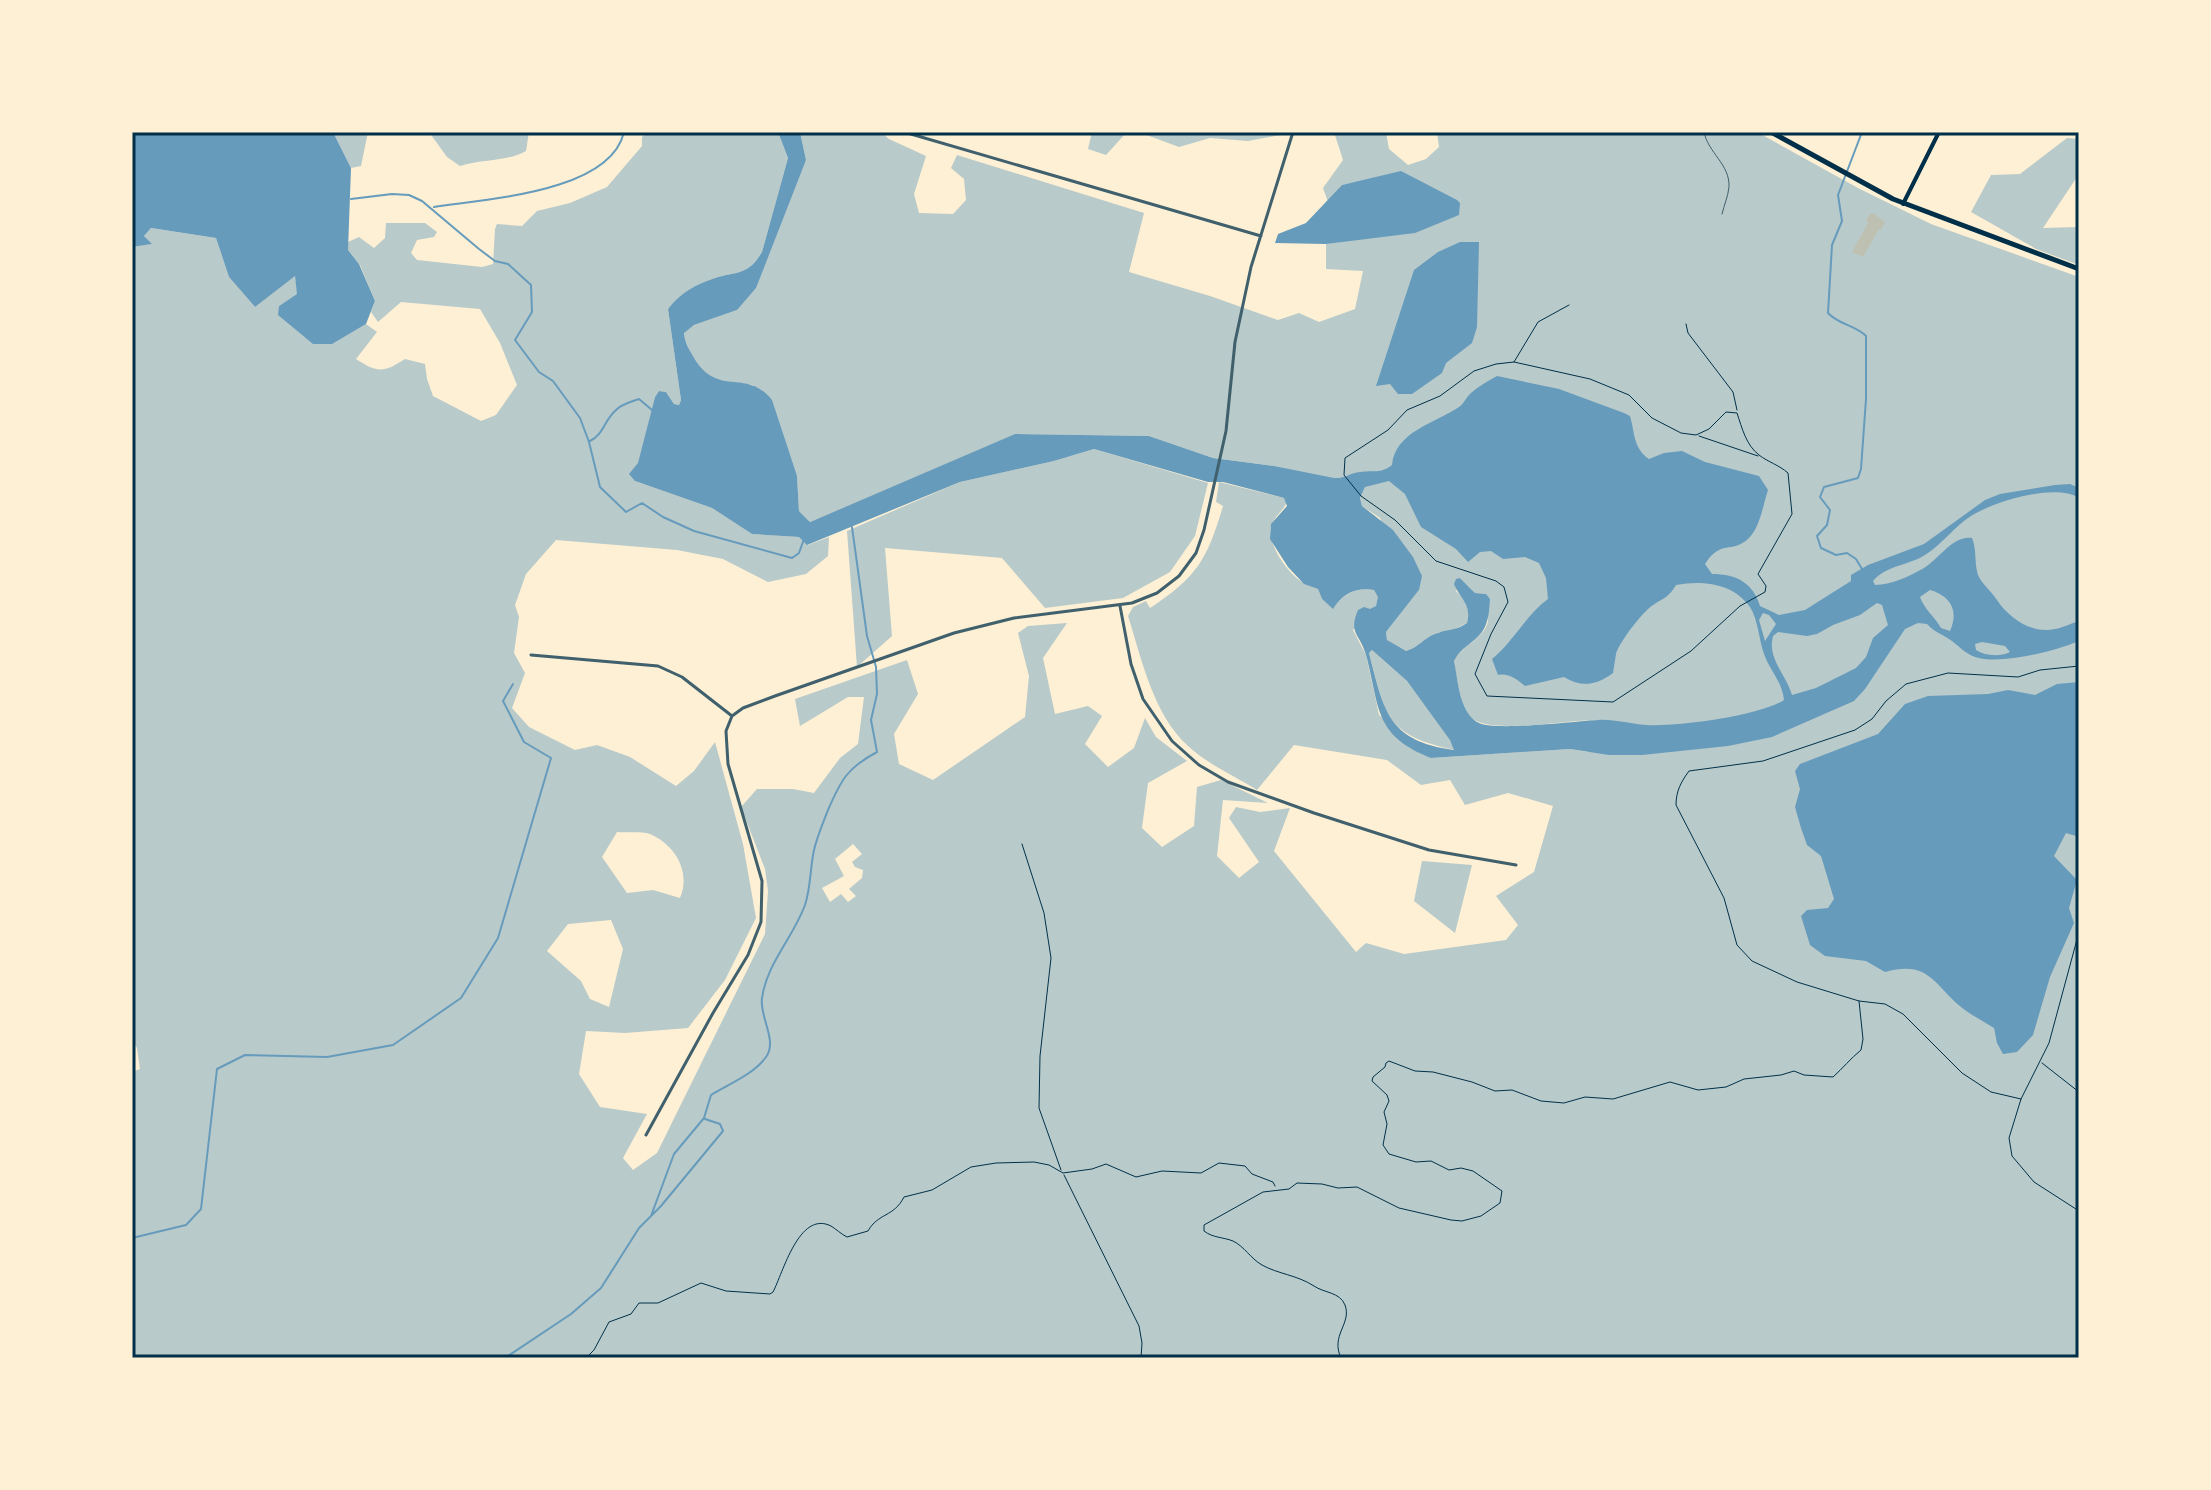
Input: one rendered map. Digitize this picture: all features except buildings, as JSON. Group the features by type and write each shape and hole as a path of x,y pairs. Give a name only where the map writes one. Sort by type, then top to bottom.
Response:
{"main road":[{"path":"1771,132 1903,204 2079,269"},
{"path":"1903,204 1939,132"}],"street":[{"path":"904,132 1261,236"},
{"path":"646,1135 748,955 761,922 762,881 728,764 725,739 732,716 753,704 984,625 1045,614 1120,606 1157,593 1188,565 1201,540 1215,487 1235,342 1251,267 1293,132"},
{"path":"1120,606 1131,664 1143,699 1172,741 1199,765 1238,786 1429,850 1516,865"},
{"path":"531,655 658,666 682,677 732,716"}],"lane":[{"path":"1704,132 1709,147 1729,178 1722,214"}],"path":[{"path":"1514,362 1538,322 1569,305"},
{"path":"1686,324 1688,333 1733,392 1747,442 1761,457"},
{"path":"1514,362 1590,379 1629,395 1664,426 1711,438 1748,454 1775,461 1788,473 1792,514 1758,574 1766,586 1765,592 1740,606 1691,651 1613,702 1487,696 1475,674 1508,602 1504,587 1496,581 1436,561 1395,520 1361,496 1345,477 1345,458 1388,430 1407,410 1440,396 1474,371 1514,362"},
{"path":"1696,435 1709,429 1726,412 1737,413"},
{"path":"2021,1099 1991,1092 1962,1073 1903,1014 1885,1004 1859,1001 1797,982 1752,961 1737,945 1724,898 1676,805 1681,782 1689,771 1763,761 1855,730 1872,719 1886,701 1906,684 1948,673 2018,677 2040,670 2079,666"},
{"path":"1022,844 1044,913 1051,958 1040,1056 1039,1108 1055,1158 1139,1326 1141,1358"},
{"path":"2079,932 2049,1043 2021,1099 2009,1138 2012,1156 2034,1182 2079,1211"},
{"path":"1341,1358 1337,1341 1346,1314 1339,1297 1302,1278 1262,1265 1243,1246 1204,1231 1204,1225 1263,1192 1289,1189 1297,1183 1357,1187 1399,1208 1451,1220 1471,1219 1500,1203 1502,1191 1473,1171 1461,1168 1449,1170 1431,1161 1407,1160 1389,1154 1383,1145 1387,1124 1384,1112 1389,1101 1372,1081 1375,1073 1386,1063 1389,1061 1415,1071 1433,1072 1472,1082 1495,1091 1512,1090 1541,1101 1564,1103 1585,1097 1622,1097 1670,1082 1698,1090 1726,1087 1744,1079 1794,1071 1804,1075 1833,1077 1844,1062 1861,1050 1859,1001"},
{"path":"2040,1062 2079,1092"},
{"path":"586,1358 594,1350 609,1322 631,1314 639,1303 658,1303 701,1283 726,1291 770,1294 804,1230 820,1224 830,1225 847,1237 868,1231 874,1220 895,1212 904,1197 932,1190 971,1167 1034,1162 1049,1165 1063,1173 1106,1164 1136,1177 1162,1171 1201,1173 1219,1163 1245,1166 1252,1174 1273,1182 1276,1189"}],"shaded area":[{"path":"333,132 368,132 361,166 351,168"},
{"path":"429,132 529,132 526,151 460,166 447,157"},
{"path":"647,132 778,132 788,158 762,252 757,260 747,269 695,286 668,309 681,400 679,405 674,404 666,392 659,391 655,397 635,481 712,508 752,534 799,537 808,545 829,537 828,556 806,574 768,582 723,559 677,550 556,540 526,574 515,605 519,617 514,653 525,673 512,708 529,727 575,750 597,745 630,757 676,786 694,771 715,742 743,844 756,918 725,980 688,1028 625,1033 586,1031 579,1074 600,1107 647,1114 623,1158 633,1170 657,1153 765,934 768,891 765,869 741,807 757,789 793,789 814,793 840,758 858,744 864,697 848,697 800,726 795,699 907,660 918,694 894,734 899,764 933,780 1025,717 1029,676 1018,633 1028,626 1067,623 1043,658 1055,714 1088,706 1102,716 1085,744 1108,767 1134,748 1145,718 1156,737 1187,761 1148,783 1142,828 1162,847 1194,826 1197,787 1221,780 1268,803 1223,800 1217,856 1239,878 1259,862 1229,818 1236,807 1260,812 1290,808 1274,851 1356,952 1366,943 1404,954 1506,940 1518,925 1496,896 1534,872 1553,806 1508,793 1465,805 1450,780 1421,785 1387,760 1294,745 1257,790 1188,746 1166,718 1150,686 1128,616 1133,607 1146,601 1150,608 1166,597 1198,566 1223,506 1216,502 1219,482 1287,501 1271,527 1276,551 1293,575 1318,589 1322,599 1333,608 1350,593 1374,590 1379,597 1376,606 1353,630 1366,655 1379,715 1431,758 1570,749 1588,752 1597,720 1509,726 1491,725 1469,715 1461,696 1454,661 1483,632 1488,615 1486,594 1475,593 1460,578 1456,591 1467,606 1467,623 1449,632 1439,632 1411,651 1401,650 1387,640 1386,632 1419,590 1380,518 1362,506 1360,498 1365,487 1274,466 1213,458 1149,436 1016,434 810,522 799,511 797,476 753,385 711,379 690,352 684,332 694,325 737,310 806,160 800,132 881,132 889,139 926,156 914,194 919,213 953,214 966,200 964,179 951,168 957,155 1144,213 1129,272 1278,320 1299,313 1319,322 1355,309 1363,271 1326,269 1326,244 1364,238 1367,180 1342,185 1328,202 1323,188 1343,160 1334,132 1386,132 1389,149 1408,165 1426,159 1439,147 1437,132 1757,132 1931,224 2079,277 2079,1358 132,1358 132,1072 140,1069 137,1048 132,1039 132,247 151,244 144,236 151,228 216,238 229,277 255,307 295,275 298,294 279,306 331,344 366,324 377,332 356,359 380,370 405,359 425,364 433,396 481,421 496,415 517,385 500,343 480,309 401,302 378,322 371,312 375,301 360,265 348,250 348,242 359,237 374,248 385,238 386,223 425,223 437,232 434,237 417,240 411,253 417,260 482,267 493,264 497,224 522,226 537,211 570,203 607,187 642,146 642,137","holes":["617,832 650,834 674,852 684,879 680,898 653,890 627,893 602,857","853,844 862,854 852,862 863,870 862,878 849,889 856,896 848,902 841,894 830,902 822,888 844,876 835,859","611,920 623,949 609,1007 590,999 581,981 547,951 568,924"]},
{"path":"1092,132 1280,132 1280,135 1248,141 1210,138 1179,147 1144,134 1126,133 1106,155 1088,149"},
{"path":"2067,138 2079,139 2079,174 2043,228 2079,227 2079,265 2036,249 1971,212 1991,175 2020,174"},
{"path":"1094,449 1208,483 1195,536 1170,572 1123,598 1045,608 1002,558 885,548 892,636 857,667 847,531 960,482"},
{"path":"1372,650 1407,681 1451,740 1455,750 1414,737 1392,720 1380,693 1369,653"},
{"path":"1422,861 1472,865 1455,933 1414,901"}],"water":[{"path":"132,132 333,132 351,168 348,250 359,264 375,301 366,324 332,344 313,344 278,315 279,306 297,294 295,276 255,307 229,277 216,238 151,228 144,236 152,244 132,247"},
{"path":"778,132 800,132 806,160 756,288 737,310 694,325 684,333 687,345 702,369 722,380 752,385 772,400 797,476 799,511 810,522 1015,434 1149,436 1213,458 1334,478 1380,471 1392,465 1400,444 1408,436 1459,407 1474,390 1497,376 1559,389 1630,416 1637,445 1649,459 1682,451 1705,462 1759,476 1768,490 1752,534 1736,546 1716,552 1705,564 1712,574 1743,581 1753,591 1760,606 1779,615 1805,610 1851,581 1851,575 1868,565 1924,544 1985,500 2000,494 2055,485 2070,484 2079,488 2079,498 2055,492 2041,493 1982,510 1965,520 1928,553 1885,572 1873,581 1875,585 1881,585 1907,577 1930,564 1952,544 1972,538 1978,575 2008,613 2029,627 2046,630 2079,621 2079,641 2030,656 1979,658 1927,624 1918,623 1905,629 1854,701 1772,737 1728,746 1642,755 1609,755 1570,749 1431,758 1398,740 1377,704 1364,648 1354,624 1358,610 1376,606 1378,597 1374,590 1355,591 1341,599 1333,609 1322,599 1318,589 1304,584 1288,567 1270,539 1271,524 1287,506 1284,498 1223,482 1208,482 1094,449 960,482 807,545 799,537 752,534 712,508 635,481 629,474 638,463 659,391 666,392 674,404 679,405 681,400 668,309 695,286 747,269 757,260 762,252 788,158","holes":["1389,481 1405,494 1421,527 1456,549 1468,562 1480,552 1491,551 1503,559 1525,557 1539,563 1546,578 1548,599 1492,659 1498,675 1509,676 1525,686 1564,677 1583,684 1601,680 1613,673 1621,643 1649,608 1669,595 1676,585 1706,583 1726,588 1750,607 1764,654 1781,687 1784,700 1757,711 1677,724 1646,725 1604,720 1499,726 1477,722 1463,703 1454,661 1484,628 1490,599 1486,594 1475,593 1460,578 1456,579 1454,584 1468,611 1467,623 1439,632 1406,651 1387,640 1386,632 1419,590 1422,576 1413,557 1393,530 1362,506 1360,498 1365,487","1930,590 1948,600 1954,617 1950,631 1941,628 1920,597","1877,603 1882,605 1888,625 1873,638 1866,657 1856,668 1816,688 1792,695 1775,659 1773,636 1778,632 1807,636 1860,615","1763,613 1776,624 1765,641 1759,620","1982,642 2005,646 2010,652 1988,655 1976,650 1975,644","1372,650 1407,681 1454,750 1432,746 1402,730 1392,720 1379,691 1369,653"]},
{"path":"1401,171 1457,200 1460,203 1459,215 1415,233 1326,244 1275,243 1278,234 1306,223 1342,185"},
{"path":"1460,242 1479,242 1477,327 1472,343 1446,363 1442,373 1412,394 1398,394 1390,384 1376,386 1414,270 1438,252"},
{"path":"2079,682 2079,837 2066,833 2054,856 2077,880 2069,908 2074,923 2050,977 2033,1035 2017,1052 2003,1054 1994,1028 1961,1007 1929,976 1912,969 1885,972 1866,961 1825,956 1810,945 1801,916 1807,910 1828,908 1834,899 1821,856 1807,845 1801,828 1795,807 1800,789 1795,771 1800,764 1878,734 1905,704 1928,696 1988,694 2008,690 2035,695 2057,684"}],"waterway":[{"path":"434,207 512,196 571,180 595,168 614,152 624,132"},
{"path":"1862,132 1838,195 1842,221 1832,245 1828,313 1866,336 1861,469 1858,478 1824,487 1820,497 1830,510 1827,525 1817,536 1821,548 1836,555 1847,553 1856,559 1862,569"},
{"path":"351,199 392,194 409,195 422,201 479,249 495,261 508,264 531,285 532,312 515,340 539,372 553,381 580,418 600,487 626,512 642,503 694,531 792,558 799,553 804,539"},
{"path":"590,441 623,405 639,399 652,410"},
{"path":"651,1216 674,1154 704,1118 711,1095 755,1069 769,1051 762,998 769,973 805,905 820,830 846,776 877,752 871,720 877,694 876,667 867,636 852,527"},
{"path":"132,1238 186,1225 201,1209 217,1069 245,1055 327,1057 393,1045 461,998 498,938 551,758 524,742 503,701 513,684"},
{"path":"505,1358 571,1314 601,1288 639,1228 723,1131 720,1124 705,1119"}]}
